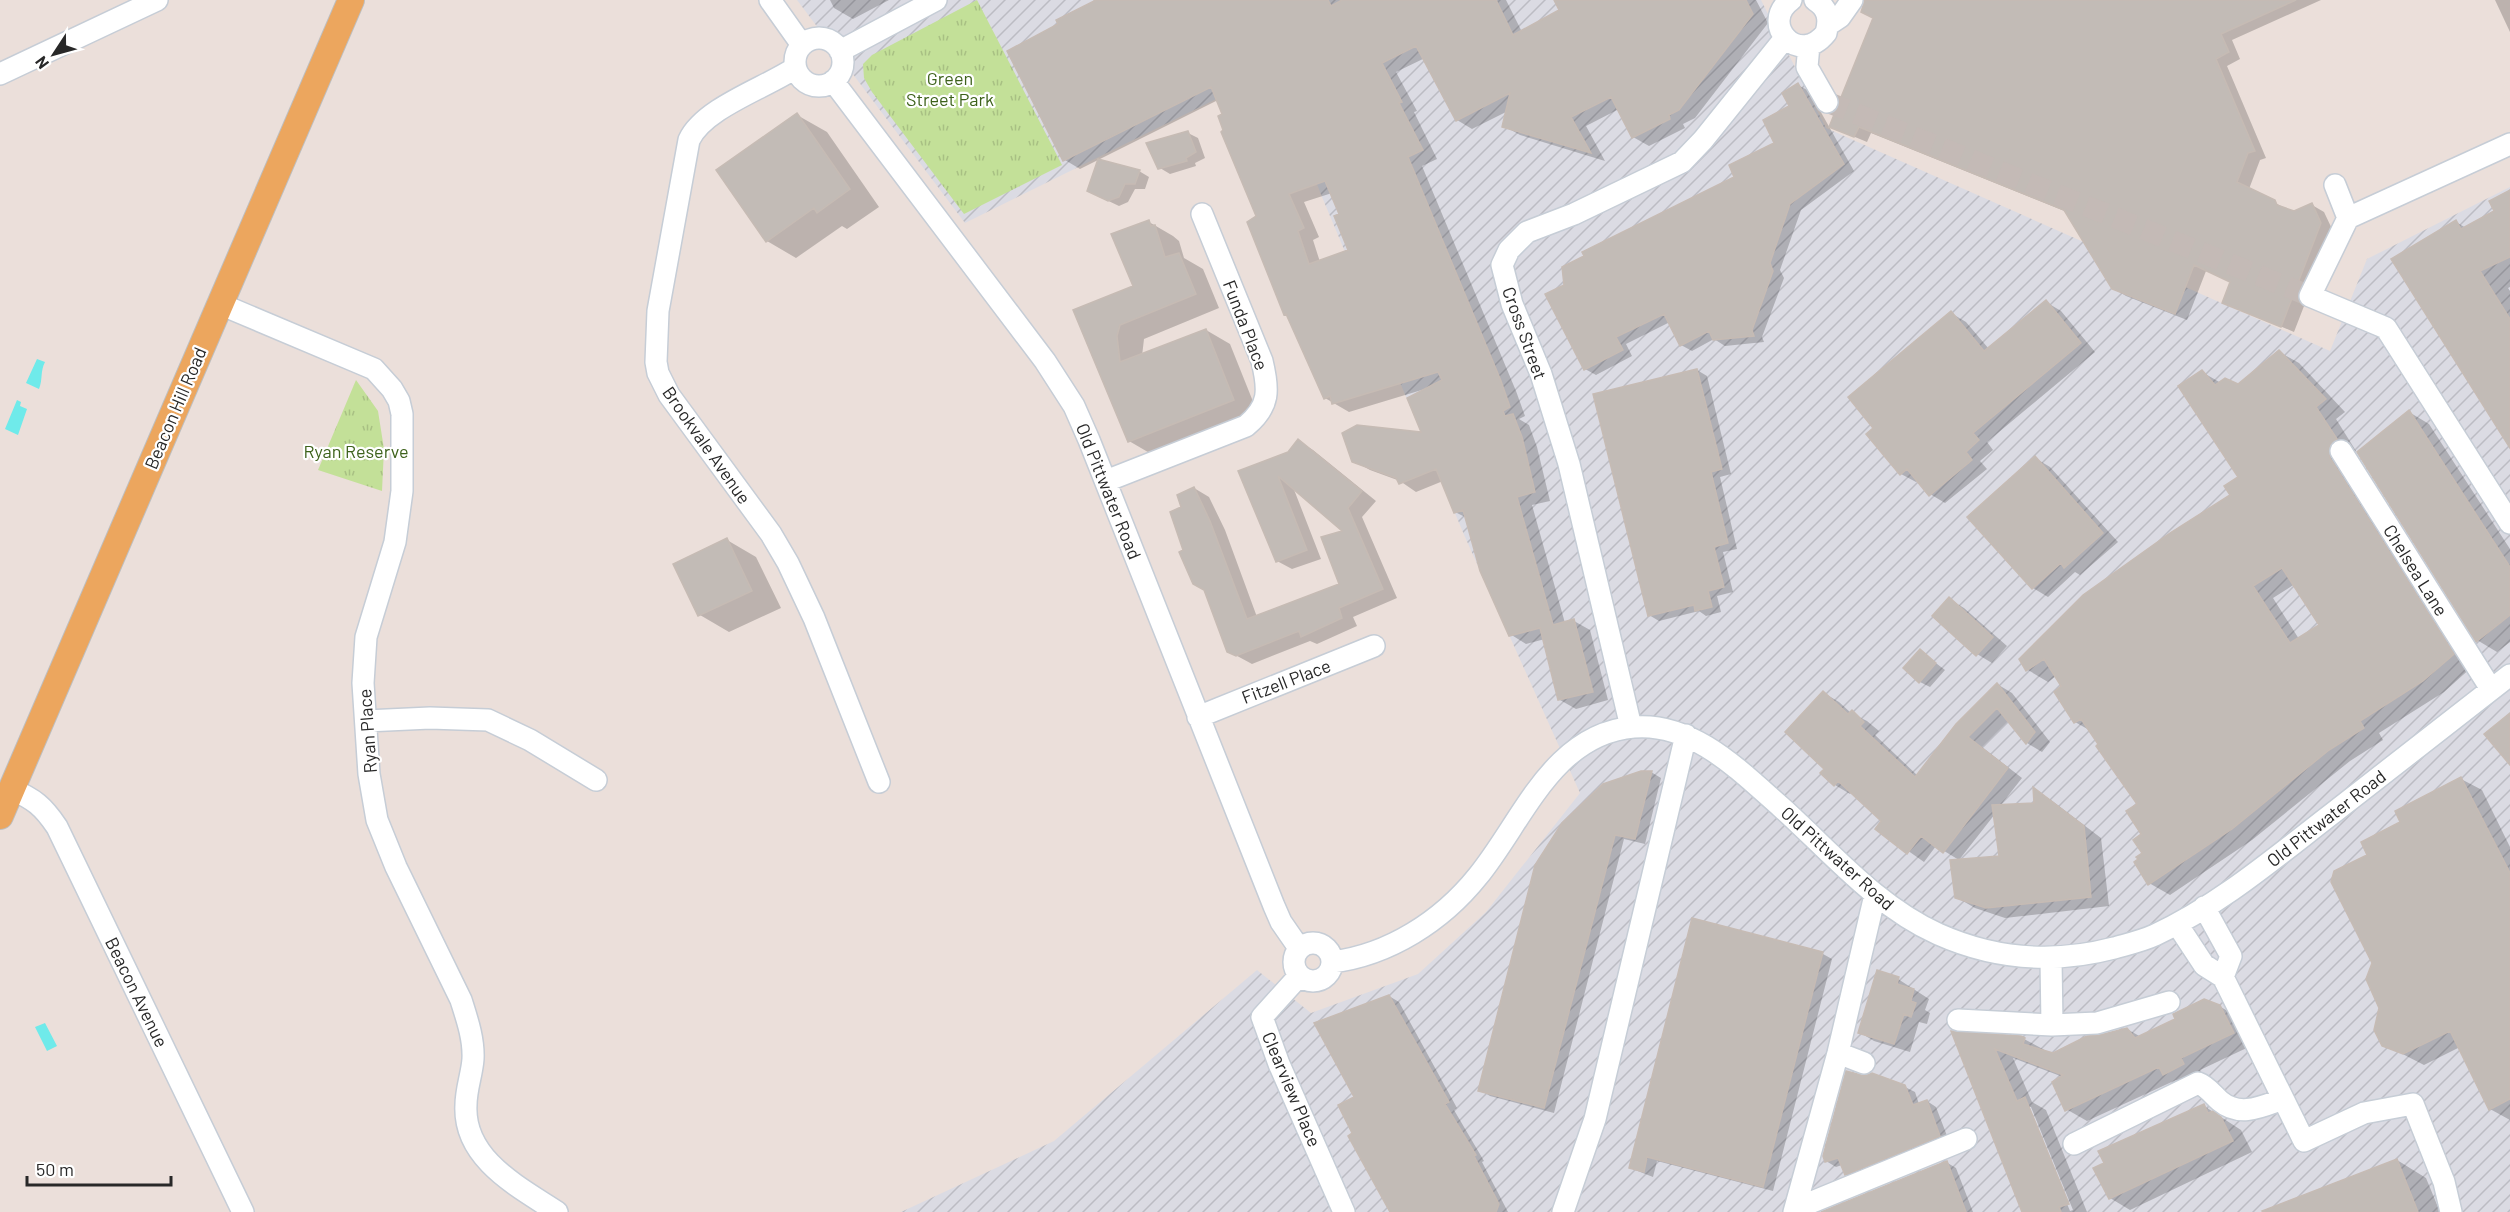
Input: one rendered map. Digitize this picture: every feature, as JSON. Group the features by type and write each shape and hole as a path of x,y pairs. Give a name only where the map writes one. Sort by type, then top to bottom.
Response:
{"main road":[{"name":"Beacon Hill Road","path":"0,816 351,0"}],"street":[{"path":"0,74 157,0"},
{"path":"770,0 802,45"},
{"path":"840,51 936,0"},
{"path":"1791,0 1781,10 1780,30 1793,44 1809,45 1821,39 1828,25 1828,15 1818,1"},
{"path":"1828,25 1840,16 1852,0"},
{"path":"822,38 833,43 840,51 842,67 833,81 823,86 811,85 801,79 795,68 795,58 802,45 811,39 822,38"},
{"name":"Cross Street","path":"1631,727 1569,464 1541,374 1512,304 1502,265 1509,250 1527,232 1574,214 1682,162 1703,140 1785,38"},
{"path":"1809,45 1807,67 1827,102"},
{"name":"Brookvale Avenue","path":"795,68 710,116 693,130 688,140 658,311 656,362 669,395 771,534 793,572 814,618 879,782"},
{"name":"Old Pittwater Road","path":"833,81 1045,361 1074,406 1106,481 1274,906 1281,922 1299,948"},
{"path":"2510,144 2348,218 2310,296 2386,328 2510,523"},
{"path":"2335,185 2348,218"},
{"name":"Funda Place","path":"1106,481 1246,426 1259,416 1267,398 1262,361 1202,214"},
{"name":"Ryan Place","path":"220,304 374,369 384,378 399,400 404,428 400,517 388,566 366,637 362,668 369,774 377,820 396,867 461,1000 473,1058 465,1108 471,1135 478,1149 499,1173 557,1212"},
{"name":"Chelsea Lane","path":"2341,451 2491,689"},
{"name":"Fitzell Place","path":"1198,717 1374,646"},
{"name":"Old Pittwater Road","path":"1332,962 1375,953 1395,944 1434,918 1465,891 1478,876 1537,790 1566,756 1597,737 1631,727 1668,729 1686,735 1730,763 1875,895 1907,918 1937,934 1999,954 2051,959 2098,952 2151,938 2204,907 2262,868 2510,675"},
{"path":"366,721 430,717 488,720 530,740 596,780"},
{"path":"1563,1212 1595,1119 1686,735"},
{"name":"Beacon Avenue","path":"12,789 34,799 57,827 243,1212"},
{"path":"1794,1210 1838,1053 1875,895"},
{"path":"2204,907 2231,956 2223,977"},
{"path":"2176,924 2204,965 2223,977 2304,1141 2364,1113 2413,1104 2444,1182 2451,1212"},
{"path":"1310,943 1323,945 1328,950 1332,962 1329,973 1320,980 1309,981 1299,976 1293,965 1295,953 1299,948 1310,943"},
{"path":"2051,959 2052,1025"},
{"name":"Clearview Place","path":"1299,976 1262,1017 1279,1064 1344,1212"},
{"path":"1958,1020 2052,1025 2097,1023 2169,1002"},
{"path":"1838,1053 1864,1063"},
{"path":"2074,1144 2199,1083 2223,1104 2248,1112 2283,1099"},
{"path":"1794,1210 1966,1139"}],"shaded area":[{"path":"797,0 1761,0 1826,128 2330,351 2367,259 2510,187 2510,1212 901,1212 1054,1141 1257,970 1311,1013 1418,974 1486,912 1580,793 1465,537 1322,197 1273,71 965,223"}],"green space":[{"name":"Green Street Park","path":"977,0 1062,165 964,214 872,92 864,78 863,64 872,55"},
{"name":"Ryan Reserve","path":"356,380 378,411 384,449 382,491 318,470"}],"water":[{"path":"37,359 45,362 39,389 26,383"},
{"path":"17,400 21,402 20,406 27,409 18,435 5,429"},
{"path":"45,1023 57,1046 47,1051 35,1027"}],"building":[{"path":"1096,0 1328,0 1331,6 1342,0 1496,0 1513,35 1559,10 1554,0 1746,0 1753,14 1679,110 1669,115 1670,119 1632,138 1611,97 1571,117 1591,153 1502,127 1510,93 1456,121 1416,46 1382,63 1423,150 1408,157 1501,381 1510,407 1503,411 1505,416 1513,414 1522,437 1535,492 1517,497 1553,625 1574,619 1593,692 1558,700 1540,628 1509,636 1480,571 1463,510 1454,513 1436,469 1399,484 1396,478 1352,462 1342,433 1357,425 1421,432 1407,398 1442,380 1438,372 1332,404 1330,396 1324,399 1286,314 1284,315 1247,222 1256,216 1221,132 1223,130 1218,116 1222,114 1211,87 1063,161 1007,51 1058,24 1056,20","holes":["1325,181 1339,214 1334,216 1348,250 1309,264 1298,231 1304,228 1289,194"]},
{"path":"1865,0 2296,0 2221,34 2229,52 2216,59 2255,151 2248,153 2237,182 2275,200 2277,205 2294,211 2312,203 2321,223 2281,327 2222,303 2230,282 2194,265 2175,314 2112,289 2064,210 1859,127 1854,137 1829,127 1873,18 1861,12"},
{"path":"1798,83 1844,164 1790,204 1770,263 1773,271 1752,330 1754,336 1713,340 1709,331 1680,346 1664,314 1616,337 1623,350 1584,370 1545,294 1564,285 1562,267 1584,256 1582,252 1734,177 1729,165 1774,143 1763,120 1789,106 1782,93"},
{"path":"797,113 850,189 817,213 814,208 766,242 716,170"},
{"path":"1188,131 1196,152 1186,158 1187,161 1158,169 1146,143"},
{"path":"1098,159 1140,170 1135,184 1125,184 1119,197 1108,201 1087,191"},
{"path":"2510,190 2510,257 2480,271 2510,319 2510,448 2391,259 2456,220 2461,229 2494,211 2489,201"},
{"path":"1149,220 1151,226 1155,225 1165,257 1179,253 1196,294 1120,325 1117,336 1120,362 1206,329 1234,400 1128,442 1073,310 1133,286 1111,234"},
{"path":"2046,300 2081,343 1973,433 1979,440 1966,452 1972,460 1929,496 1907,469 1900,475 1866,434 1873,428 1848,397 1951,311 1984,351"},
{"path":"2279,350 2326,399 2316,407 2337,439 2330,446 2330,458 2454,654 2423,681 2360,721 2364,728 2329,750 2232,829 2148,885 2134,862 2138,859 2136,857 2142,853 2133,840 2141,834 2126,811 2137,804 2096,746 2098,744 2081,719 2074,723 2054,692 2061,686 2044,659 2026,671 2019,659 2083,595 2170,533 2230,495 2224,486 2238,477 2178,386 2202,370 2215,385 2225,378 2238,384","holes":["2282,568 2319,625 2290,643 2253,586"]},
{"path":"1697,369 1722,469 1711,472 1728,543 1714,547 1724,587 1708,591 1712,607 1695,611 1694,605 1648,616 1593,394"},
{"path":"2409,410 2510,567 2510,615 2476,642 2357,452"},
{"path":"1298,439 1362,491 1348,508 1383,589 1339,608 1342,618 1301,637 1299,631 1236,656 1227,652 1204,590 1193,584 1179,552 1183,550 1170,512 1181,507 1177,495 1194,487 1210,521 1247,619 1339,584 1321,537 1342,531 1278,476 1307,550 1276,562 1238,471 1288,452"},
{"path":"2035,456 2103,533 2064,568 2061,563 2032,589 1967,517"},
{"path":"727,538 752,591 698,616 673,564"},
{"path":"1949,597 1993,637 1976,656 1932,616"},
{"path":"1920,649 1936,663 1919,683 1903,668"},
{"path":"1997,683 2035,732 2026,744 1997,708 1968,737 2008,768 1943,853 1921,836 1907,854 1875,829 1881,821 1838,781 1834,786 1820,773 1824,769 1785,732 1823,691 1848,714 1852,710 1864,722 1860,726 1915,777 1956,724"},
{"path":"2510,713 2510,765 2484,734"},
{"path":"1641,771 1652,771 1635,839 1615,835 1544,1108 1478,1091 1535,865 1562,823 1603,784"},
{"path":"2461,777 2510,873 2510,1099 2489,1110 2450,1031 2403,1054 2382,1046 2374,1030 2379,1008 2366,979 2372,963 2331,882 2334,871 2367,855 2361,842 2400,822 2395,811"},
{"path":"2033,787 2084,826 2091,897 1986,908 1955,898 1950,860 1999,856 1992,805 2034,803"},
{"path":"1692,918 1823,952 1763,1187 1647,1157 1644,1172 1629,1168"},
{"path":"1877,970 1899,977 1897,984 1914,989 1911,1001 1916,1003 1911,1017 1904,1014 1894,1044 1858,1033"},
{"path":"1389,995 1449,1102 1445,1104 1476,1155 1474,1156 1499,1204 1496,1212 1390,1212 1348,1136 1352,1133 1338,1105 1354,1097 1314,1023"},
{"path":"2204,999 2220,1005 2234,1033 2181,1058 2184,1064 2163,1075 2159,1067 2065,1111 2052,1082 2063,1075 1995,1049 2017,1101 2025,1097 2069,1204 2059,1207 2061,1212 2022,1212 1951,1031 2021,1036 2025,1038 2023,1044 2053,1053 2087,1036 2127,1028 2135,1038 2175,1019 2173,1014"},
{"path":"1846,1071 1865,1076 1872,1073 1905,1085 1913,1105 1927,1100 1940,1136 1845,1175 1838,1158 1825,1162 1823,1156"},
{"path":"2204,1104 2208,1113 2213,1111 2221,1117 2233,1141 2109,1199 2093,1168 2104,1163 2098,1151"},
{"path":"2397,1159 2418,1212 2262,1211"},
{"path":"1947,1161 1966,1212 1821,1212"}],"tunnel":[{"path":"1827,102 2310,296"}]}
